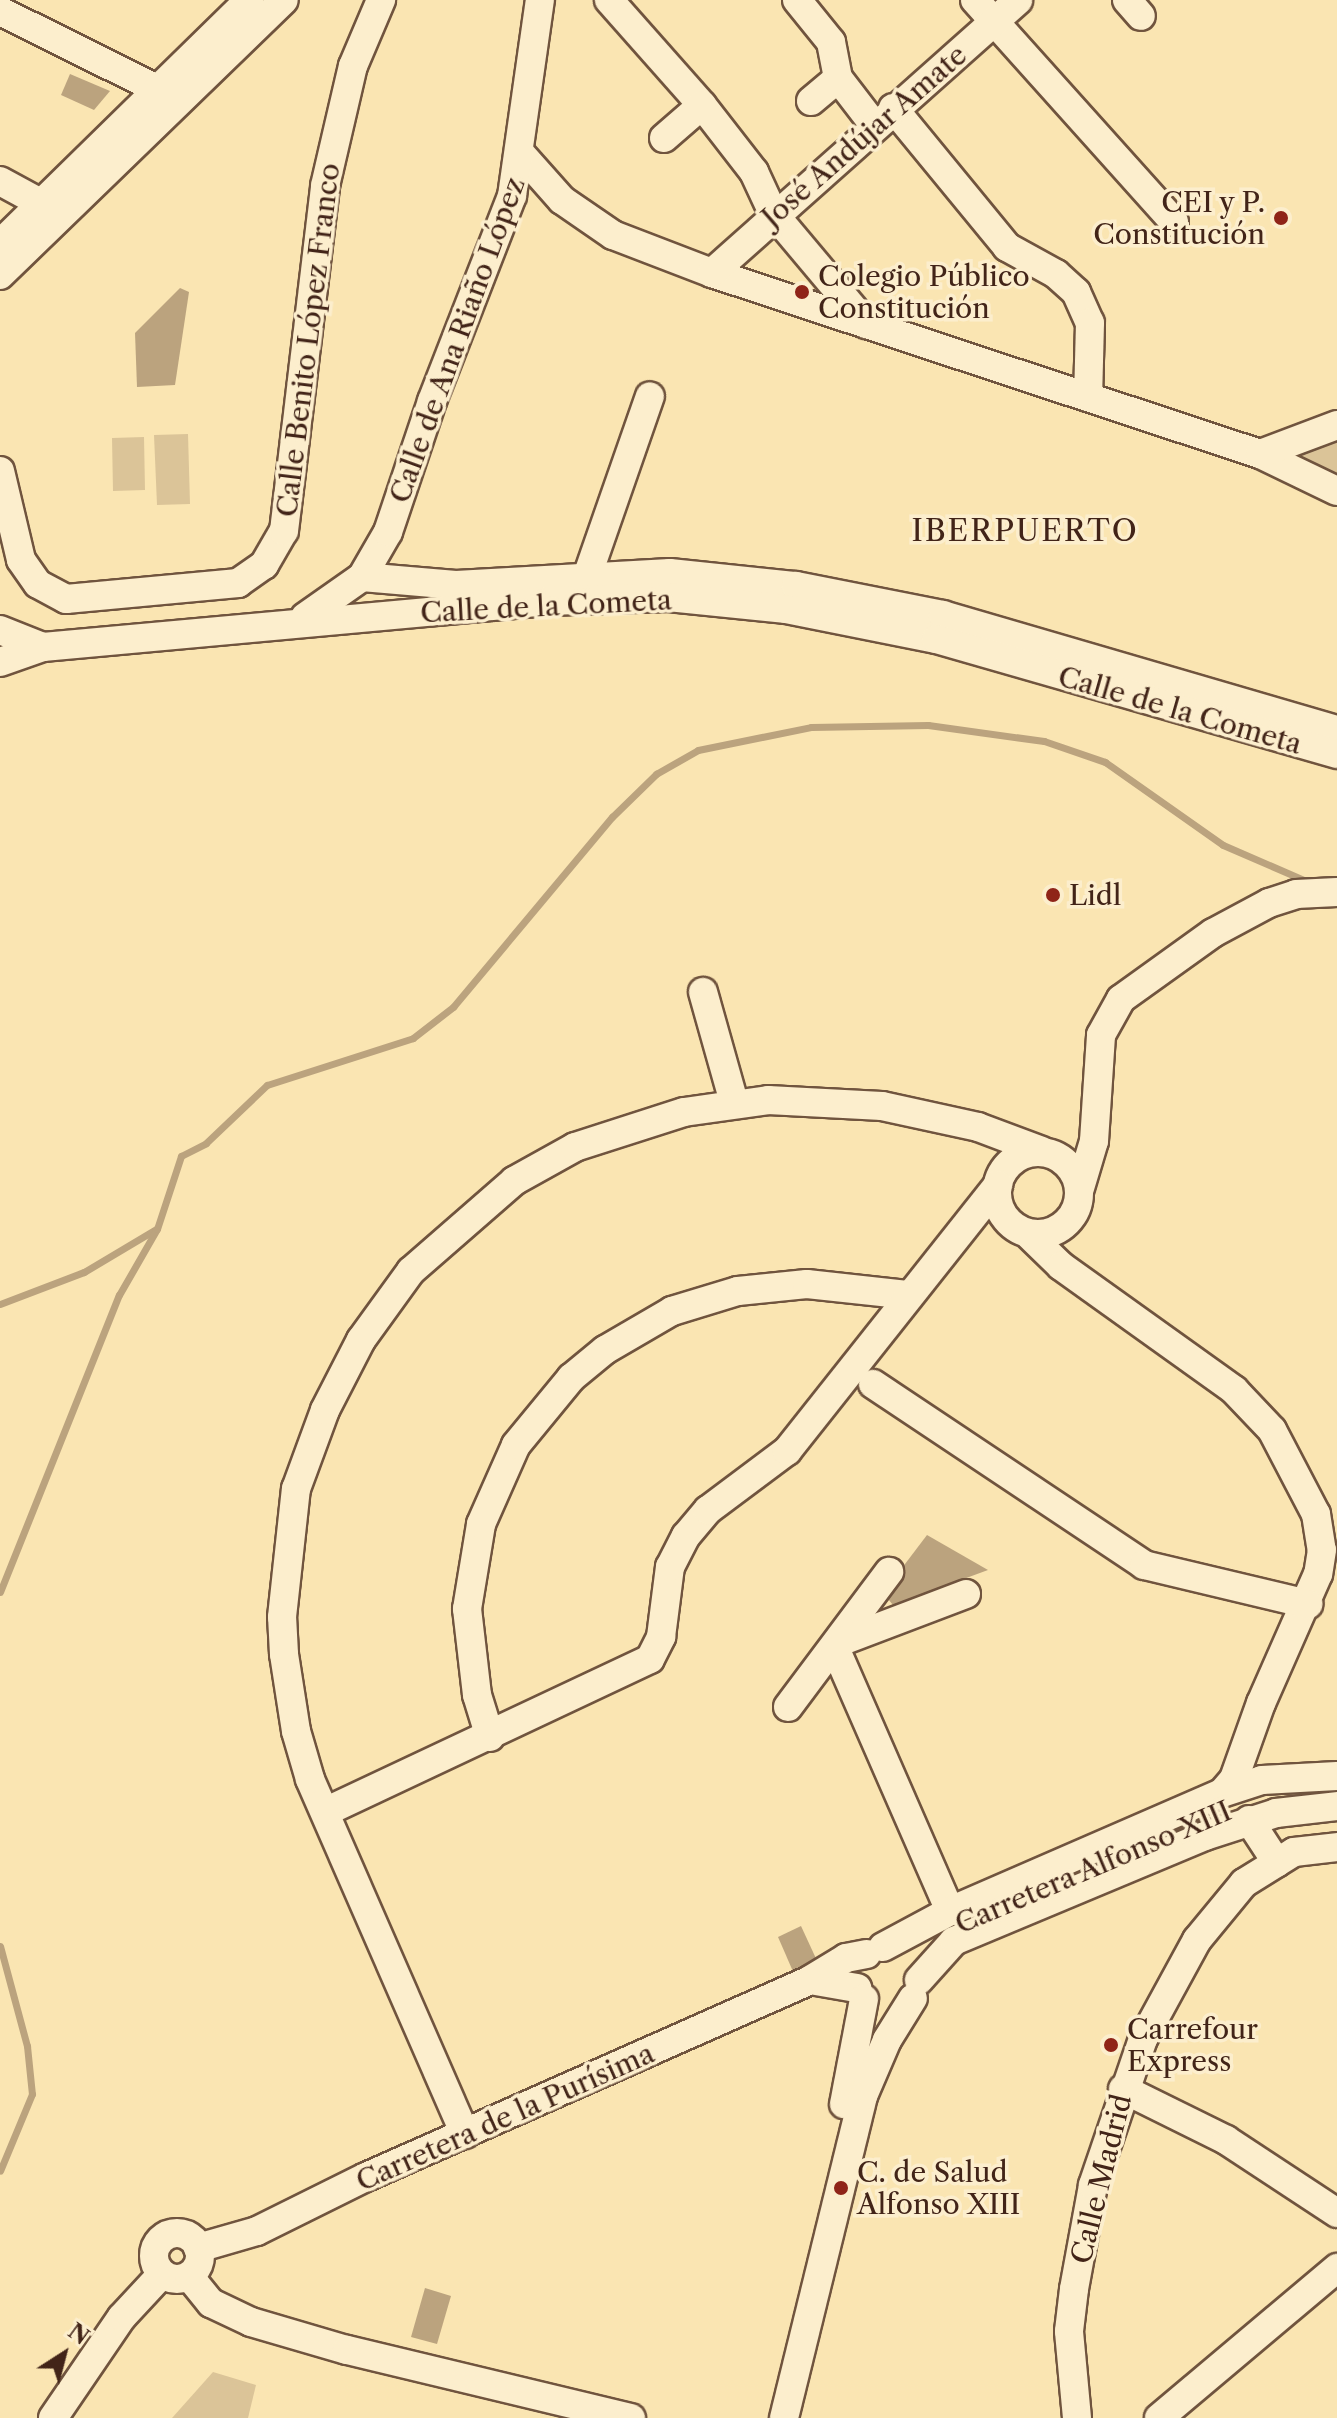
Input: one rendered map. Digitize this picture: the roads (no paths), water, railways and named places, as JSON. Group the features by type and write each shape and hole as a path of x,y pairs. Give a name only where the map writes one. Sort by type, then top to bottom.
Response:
{"street":[{"path":"170,95 249,0"},
{"path":"0,275 54,209 170,95 284,0"},
{"name":"Calle Benito López Franco","path":"0,471 21,560 38,584 66,599 238,583 252,576 276,549 284,531 325,186 353,66 381,0"},
{"name":"Calle de Ana Riaño López","path":"362,577 388,532 432,401 512,196 522,155 540,0"},
{"path":"609,0 702,105 754,172 773,213 866,325"},
{"path":"797,0 836,49 838,78 883,116 1007,247 1056,274 1076,292 1090,323 1088,397"},
{"path":"975,0 1174,222"},
{"name":"José Andújar Amate","path":"712,273 773,213 1018,0"},
{"path":"0,11 170,95"},
{"path":"811,101 838,78"},
{"path":"664,138 702,105"},
{"path":"522,155 585,219 712,273 1260,454 1337,491"},
{"path":"0,181 54,209"},
{"path":"0,244 54,209"},
{"name":"Calle de la Cometa","path":"588,574 650,396"},
{"path":"1260,454 1337,425"},
{"name":"Calle de la Cometa","path":"284,625 319,611 362,577 456,585 588,574 731,578 866,598 975,624 1337,730"},
{"path":"362,577 356,600 367,617"},
{"name":"Calle de la Cometa","path":"0,662 43,647 596,597 668,597 786,609 936,639 1337,754"},
{"name":"Calle de la Cometa","path":"0,630 43,647"},
{"path":"1082,1277 1069,1251 1068,1222 1089,1165 1101,1035 1121,999 1213,933 1269,903 1296,894 1337,892"},
{"path":"703,992 734,1102"},
{"path":"465,2134 325,1812 296,1731 282,1617 296,1489 325,1410 361,1340 411,1271 514,1181 608,1134 734,1102 849,1103 946,1119 1048,1153 1067,1163 1080,1188"},
{"path":"325,1812 490,1737 650,1659 661,1637 670,1567 686,1536 708,1510 787,1451 1021,1155 1048,1153 1085,1133 1094,1116"},
{"path":"946,1119 980,1138 1001,1177 1003,1215 1027,1233 1052,1259 1082,1277 1234,1390 1272,1430 1320,1529 1318,1574 1308,1604 1249,1736 1234,1779 1222,1793"},
{"path":"1027,1233 1042,1235 1068,1222"},
{"path":"490,1737 469,1653 467,1609 478,1538 516,1445 571,1378 605,1350 672,1311 738,1291 807,1284 909,1295"},
{"path":"873,1384 1144,1565 1308,1604"},
{"path":"788,1707 889,1572"},
{"path":"837,1643 966,1594"},
{"path":"837,1643 838,1663 950,1911"},
{"path":"1249,1736 1262,1780"},
{"name":"Carretera Alfonso XIII","path":"1262,1780 1337,1776"},
{"name":"Carretera de la Purísima","path":"198,2248 257,2231 810,1980 837,1963 884,1950 950,1911 1222,1793 1262,1780"},
{"name":"Carretera Alfonso XIII","path":"884,1950 1187,1822 1260,1799 1337,1786"},
{"name":"Carretera Alfonso XIII","path":"784,2418 863,2096 887,2040 916,1989 954,1941 1249,1820 1337,1806"},
{"path":"1249,1820 1265,1838 1277,1863"},
{"name":"Calle Madrid","path":"1080,2416 1069,2331 1074,2289 1093,2185 1123,2089 1143,2039 1197,1940 1244,1883 1294,1852 1337,1847"},
{"path":"764,2418 855,2060 860,1994 857,1969 884,1950 914,1962 916,1989 888,2010 860,1994 810,1980"},
{"path":"1123,2089 1226,2140 1337,2213"},
{"path":"53,2418 122,2317 176,2275 198,2263 198,2248 182,2234 163,2238 154,2257 176,2275 211,2303 251,2322 347,2350 631,2418"},
{"path":"1159,2418 1337,2268"}],"waterway":[{"path":"0,1592 119,1295 157,1229 181,1156 206,1143 267,1085 413,1038 453,1007 612,817 656,774 698,750 811,727 928,725 1044,741 1105,762 1223,845 1311,883"},
{"path":"0,1304 84,1272 156,1229"},
{"path":"0,1946 27,2046 32,2094 0,2171"}],"place":[{"name":"CEI y P. Constitución","path":"1281,218"},
{"name":"Colegio Público Constitución","path":"802,292"},
{"name":"Lidl","path":"1053,895"},
{"name":"Carrefour Express","path":"1111,2045"},
{"name":"C. de Salud Alfonso XIII","path":"841,2188"}],"district":[{"name":"IBERPUERTO","path":"1025,531"}]}
